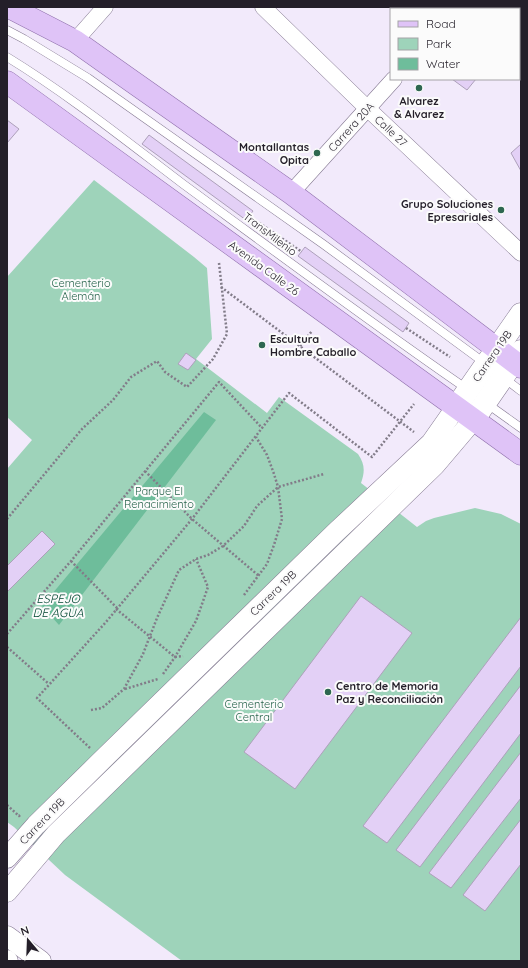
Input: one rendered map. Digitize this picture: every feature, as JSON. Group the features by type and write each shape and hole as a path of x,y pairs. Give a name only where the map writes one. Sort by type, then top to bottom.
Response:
{"main road":[{"path":"9,7 75,41 291,193 504,364"},
{"name":"Avenida Calle 26","path":"7,82 473,402 521,454"},
{"name":"Carrera 19B","path":"473,402 504,364 521,314"}],"street":[{"path":"75,41 105,7"},
{"name":"Calle 27","path":"263,7 368,109 521,253"},
{"name":"Carrera 20A","path":"291,193 393,80"},
{"name":"Carrera 19B","path":"7,858 36,825 103,759 336,532 473,402"},
{"name":"Carrera 19B","path":"7,892 56,834 435,465 473,402"},
{"path":"7,936 41,961"}],"lane":[{"name":"TransMilenio","path":"7,30 88,78 324,244 504,364 521,391"},
{"name":"TransMilenio","path":"7,57 32,72 81,106 473,402 521,428"}],"path":[{"path":"249,216 302,252"},
{"path":"7,519 82,429 113,400 131,377 157,361 165,372 187,387 213,359 227,334 219,263"},
{"path":"221,287 414,432"},
{"path":"406,328 450,357 453,354"},
{"path":"300,346 312,331"},
{"path":"7,634 71,561 218,382 262,428"},
{"path":"84,753 90,748 37,698 117,609 192,519 289,393 372,457 414,404"},
{"path":"241,599 267,564 282,519 278,487 268,455 256,437"},
{"path":"145,472 192,519 259,576"},
{"path":"91,710 102,708 124,689 143,654 157,618 179,570 196,559 208,555 223,546 244,526 257,506 278,487 324,474"},
{"path":"124,689 159,679 175,657 196,621 208,587 196,559"},
{"path":"71,561 117,609 150,637 175,657 186,656"},
{"path":"7,647 49,684"},
{"path":"7,805 19,816 25,811"}],"green space":[{"name":"Cementerio Central","path":"94,180 207,268 212,339 196,359 267,413 279,397 358,454 364,468 361,483 417,527 434,518 475,508 501,514 521,524 521,961 182,961 65,875 7,822 7,469 32,440 7,417 7,277"}],"water":[{"name":"ESPEJO DE AGUA","path":"204,412 216,420 59,625 42,606"}],"building":[{"path":"453,80 475,80 467,90"},
{"path":"7,120 19,129 7,143"},
{"path":"149,135 253,211 246,220 142,144"},
{"path":"521,144 521,171 511,153"},
{"path":"305,247 409,323 403,332 298,256"},
{"path":"186,353 196,360 188,370 178,364"},
{"path":"42,531 55,544 7,592 7,566"},
{"name":"Centro de Memoria Paz y Reconciliación","path":"361,596 412,633 295,789 244,752"},
{"path":"521,617 521,666 387,843 363,826"},
{"path":"521,685 521,733 420,867 396,850"},
{"path":"521,752 521,798 451,888 429,873"},
{"path":"521,819 521,864 485,911 463,895"}],"place":[{"name":"Alvarez & Alvarez","path":"419,88"},
{"name":"Montallantas Opita","path":"317,153"},
{"name":"Grupo Soluciones Epresariales","path":"501,210"},
{"name":"Escultura Hombre Caballo","path":"262,345"},
{"name":"Centro de Memoria Paz y Reconciliación","path":"328,692"}],"park label":[{"name":"Cementerio Alemán","path":"81,289"},
{"name":"Parque El Renacimiento","path":"159,497"}]}
